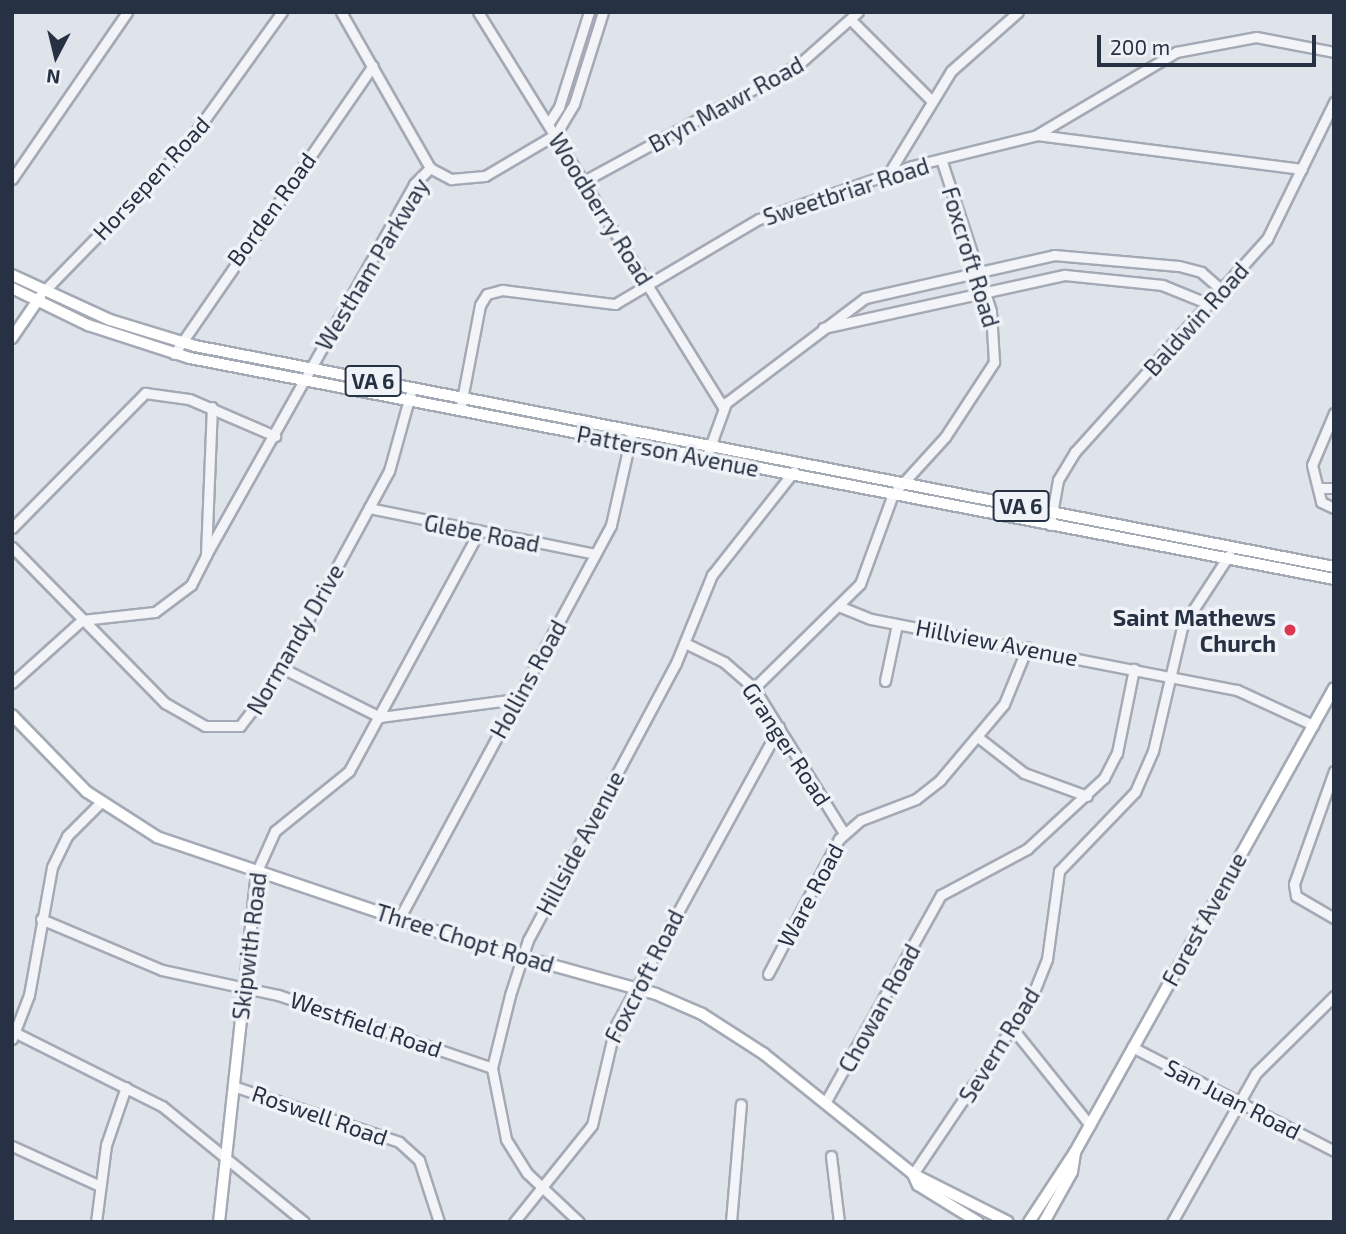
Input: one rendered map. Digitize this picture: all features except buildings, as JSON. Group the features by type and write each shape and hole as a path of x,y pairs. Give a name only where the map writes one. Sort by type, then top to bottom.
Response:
{"main road":[{"name":"Patterson Avenue","path":"12,275 40,296 174,354 1334,579"},
{"name":"Patterson Avenue","path":"12,288 179,342 1334,566"},
{"name":"Horsepen Road","path":"12,338 40,296"},
{"name":"Forest Avenue","path":"1029,1222 1075,1152 1334,688"},
{"name":"Three Chopt Road","path":"12,715 100,803 157,837 398,919 521,957 635,988 723,1026 913,1174 1008,1222"},
{"name":"Skipwith Road","path":"219,1222 257,871"},
{"name":"Forest Avenue","path":"1044,1222 1072,1172 1075,1152"},
{"name":"Three Chopt Road","path":"913,1174 918,1185 978,1222"}],"street":[{"path":"12,179 127,12"},
{"name":"Horsepen Road","path":"40,296 187,144 282,12"},
{"path":"341,12 430,168"},
{"name":"Woodberry Road","path":"478,12 723,407"},
{"path":"548,124 559,107 589,12"},
{"name":"Westham Parkway","path":"82,620 161,610 191,585 414,184 430,168 451,179 485,176 556,134 574,104 603,12"},
{"name":"Bryn Mawr Road","path":"583,181 798,65 858,12"},
{"path":"889,173 930,99 984,36 1018,12"},
{"path":"851,20 930,99"},
{"path":"1037,135 1175,52 1256,37 1334,52"},
{"name":"Borden Road","path":"174,354 179,342 373,66"},
{"name":"Baldwin Road","path":"1050,525 1058,480 1075,452 1267,239 1334,102"},
{"name":"Sweetbriar Road","path":"460,410 480,305 487,295 502,290 602,305 649,287 759,219 889,173 1037,135 1301,169"},
{"name":"Foxcroft Road","path":"754,688 841,607 874,559 893,494 953,426 994,362 985,289 941,159"},
{"path":"706,458 723,407 855,302 1030,257 1096,255 1190,269 1222,290"},
{"path":"821,329 985,289 1084,275 1179,288 1209,304"},
{"name":"Normandy Drive","path":"12,547 165,703 205,726 227,729 247,722 282,668 400,448 412,388"},
{"path":"12,527 139,395 172,394 212,407 275,436"},
{"path":"206,555 212,407"},
{"path":"1334,413 1314,449 1321,502 1334,508"},
{"name":"Hollins Road","path":"398,919 618,511 632,431"},
{"name":"Hillside Avenue","path":"579,1222 539,1186 508,1146 492,1068 521,957 685,643 712,575 792,475 797,463"},
{"path":"1318,488 1334,488"},
{"name":"Glebe Road","path":"369,508 596,554"},
{"name":"Skipwith Road","path":"257,871 275,831 340,782 380,717 479,532"},
{"name":"Severn Road","path":"913,1174 1013,1028 1047,959 1059,872 1135,792 1150,761 1168,676 1191,609 1234,547"},
{"name":"Hillview Avenue","path":"841,607 897,624 1252,694 1313,724"},
{"path":"12,683 82,620"},
{"path":"885,681 897,624"},
{"name":"Granger Road","path":"685,643 724,662 754,688 844,833"},
{"name":"Ware Road","path":"768,974 844,833 922,794 979,738 1012,690 1027,648"},
{"path":"282,668 380,717 516,699"},
{"name":"Chowan Road","path":"825,1103 946,891 1007,862 1087,796 1117,753 1134,669"},
{"name":"Foxcroft Road","path":"514,1222 539,1186 592,1125 608,1045 635,988 779,727"},
{"path":"979,738 1024,773 1087,796"},
{"path":"1334,771 1294,892 1334,918"},
{"path":"100,803 61,846 14,1034 126,1087 174,1114 225,1163 304,1222"},
{"name":"Westfield Road","path":"41,919 162,970 244,985 492,1068"},
{"path":"1172,1222 1239,1103 1268,1059 1334,996"},
{"path":"1013,1028 1090,1125"},
{"name":"San Juan Road","path":"1132,1047 1334,1151"},
{"name":"Roswell Road","path":"233,1086 400,1142 419,1160 439,1222"},
{"path":"96,1222 110,1128 126,1087"},
{"path":"731,1222 741,1104"},
{"path":"12,1146 100,1186"},
{"path":"831,1156 839,1222"}],"place":[{"name":"Saint Mathews Church","path":"1290,630"}]}
